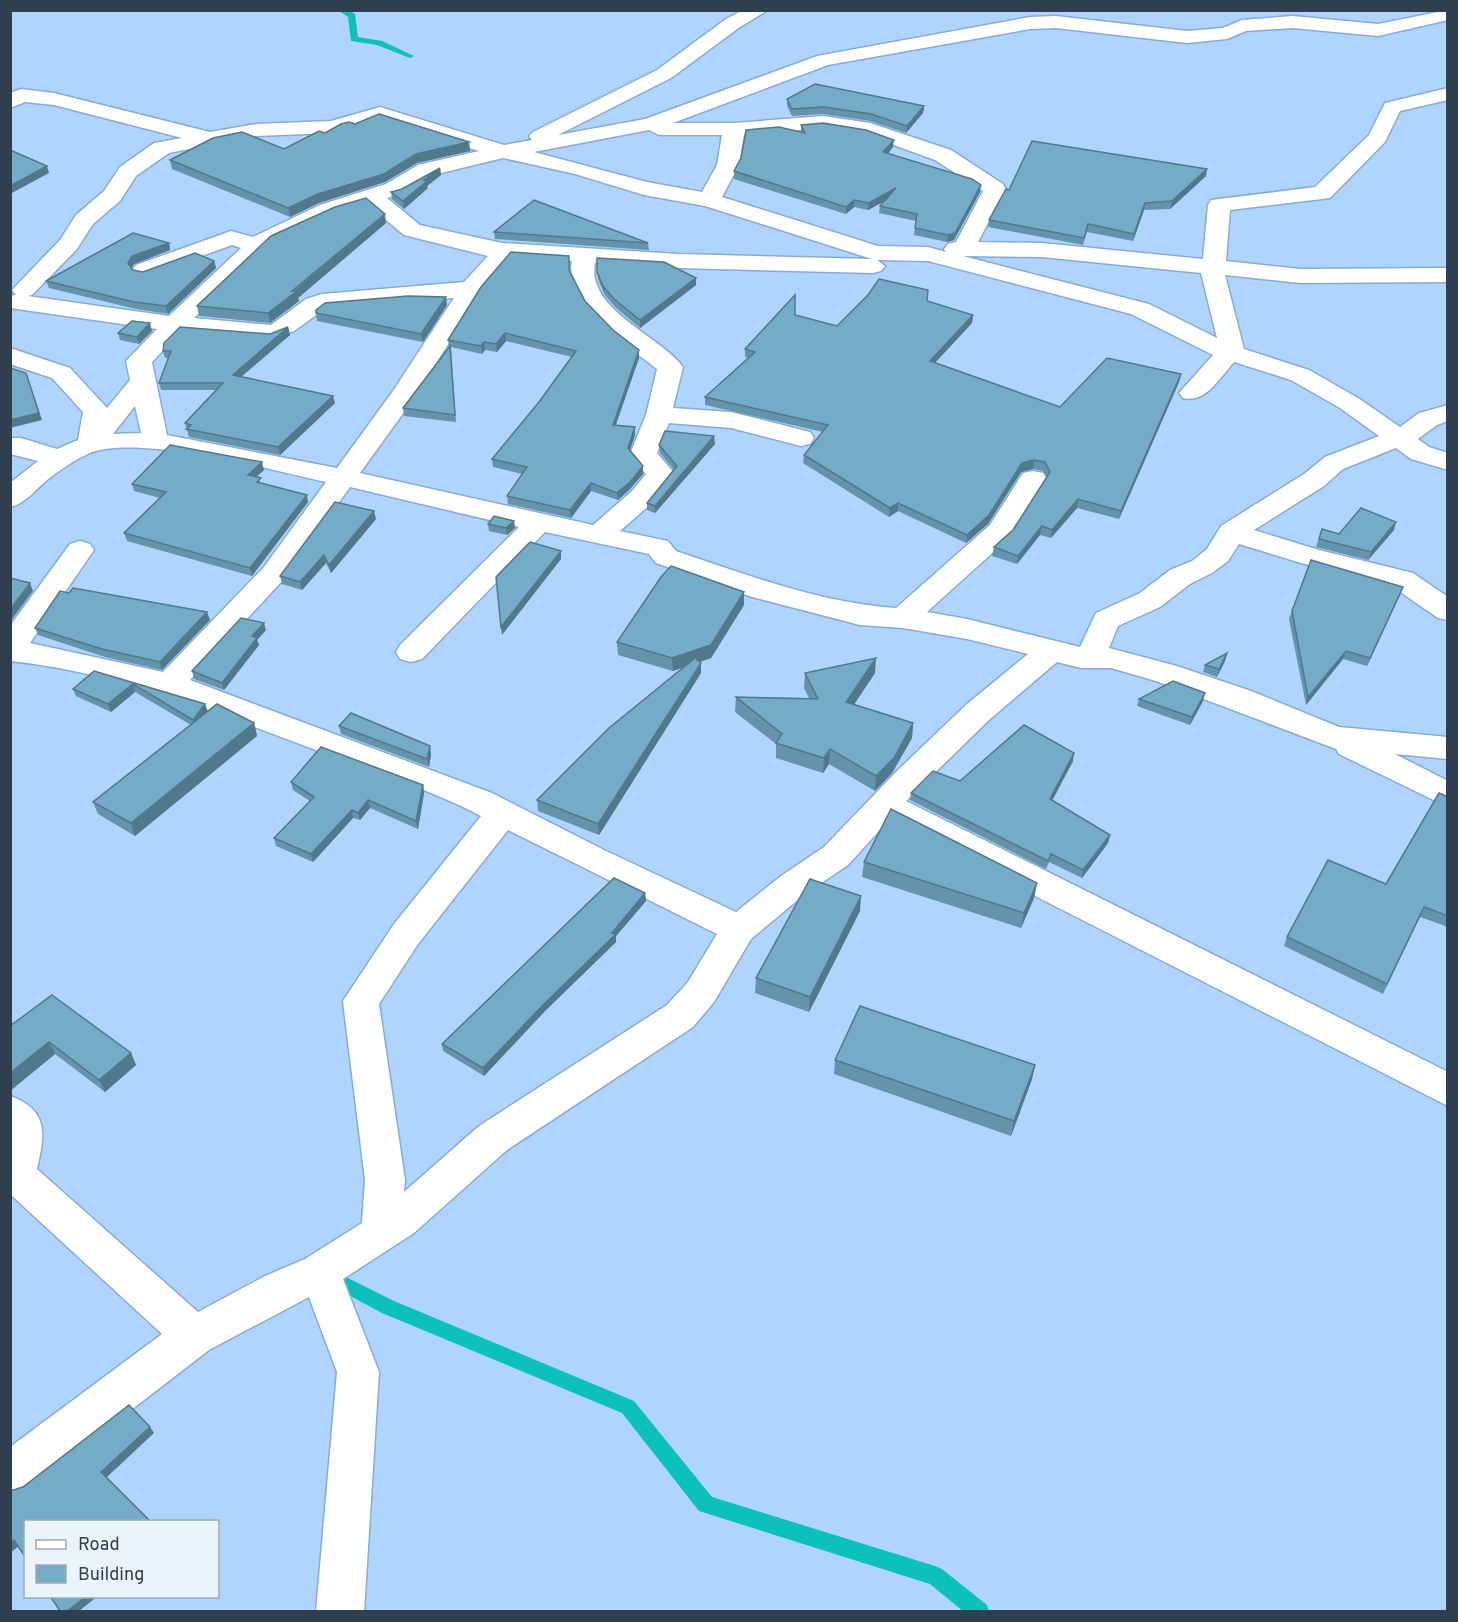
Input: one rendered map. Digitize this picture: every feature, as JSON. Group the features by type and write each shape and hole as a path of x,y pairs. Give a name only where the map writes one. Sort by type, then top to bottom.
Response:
{"street":[{"path":"503,152 664,74 733,23 759,10"},
{"path":"1037,22 1059,10"},
{"path":"155,439 139,361 141,356 264,239 328,210 401,185 426,170 503,152 650,124 824,60 1037,22 1187,37 1227,33 1242,26 1293,22 1378,30 1448,14"},
{"path":"1192,393 1232,349 1213,273 1219,205 1322,193 1378,138 1392,107 1448,94"},
{"path":"10,102 21,95 54,99 210,139"},
{"path":"15,294 69,244 84,220 112,196 128,172 162,148 256,130 332,127 380,113 503,152 580,169 644,188 709,200 876,253 928,254 1140,309 1229,352 1300,375 1349,403 1420,453 1448,462"},
{"path":"625,129 734,129 823,122 870,129 943,154 995,189 964,248"},
{"path":"709,200 728,165 734,129"},
{"path":"371,196 412,230 502,250 679,261 829,263 867,267 964,248 1042,250 1300,276 1448,275"},
{"path":"144,270 231,238 258,245"},
{"path":"169,684 274,573 404,394 471,289 499,258 502,250"},
{"path":"586,254 582,268 584,282 598,305 670,367 659,415 643,454 661,474 642,498 598,536"},
{"path":"15,294 175,324 272,332 285,329 314,303 322,301 471,289"},
{"path":"10,355 61,373 96,411 90,444"},
{"path":"90,444 143,381"},
{"path":"1091,656 1106,620 1150,600 1180,577 1202,567 1218,555 1231,532 1314,480 1334,463 1414,430 1428,418 1448,413"},
{"path":"659,415 731,420 801,438"},
{"path":"10,499 60,459 90,444 155,439 343,477 598,536 658,547 666,557 762,590 860,615 903,618 967,629 1081,658 1091,656 1111,658 1166,673 1265,709 1335,738 1448,795"},
{"path":"10,446 21,446 60,459"},
{"path":"903,618 1000,531 1034,479"},
{"path":"411,652 539,522"},
{"path":"1231,532 1311,557 1403,580 1448,611"},
{"path":"80,550 10,650 40,654 169,684 470,796 739,929"},
{"path":"10,1475 194,1336 280,1290 320,1272 381,1233 417,1207 493,1137 680,1016 701,992 739,929 794,885 836,856 978,712 1051,651"},
{"path":"1335,738 1448,748"},
{"path":"885,805 1448,1090"},
{"path":"381,1233 385,1180 360,1008 361,1001 406,934 502,813"},
{"path":"10,1112 21,1120 24,1135 17,1172 19,1177 194,1336"},
{"path":"320,1272 358,1372 340,1611"}],"building":[{"path":"815,84 924,106 907,126 871,114 824,107 792,109 787,99"},
{"path":"379,114 469,142 416,154 384,174 318,194 288,208 170,160 213,138 242,132 284,149 319,131 325,133 341,124 349,122 355,124"},
{"path":"823,123 866,130 894,140 883,152 972,179 981,185 955,233 948,235 915,228 917,214 880,206 896,188 869,203 854,200 846,207 734,171 741,158 746,130 779,127 805,133 801,125"},
{"path":"1032,141 1207,169 1172,201 1145,203 1134,234 1088,224 1084,238 989,220 1006,189 1009,190"},
{"path":"10,150 47,166 10,186"},
{"path":"440,168 403,201 391,192 402,189"},
{"path":"366,198 385,214 292,291 297,291 268,313 197,306 271,236 335,207"},
{"path":"534,200 648,243 494,232"},
{"path":"133,233 169,243 132,256 128,263 133,270 143,272 195,253 214,261 166,306 134,302 46,281"},
{"path":"511,252 569,256 569,270 585,301 613,330 639,350 613,425 635,427 628,448 643,466 617,493 591,483 570,510 507,496 527,467 492,459 539,402 576,351 505,333 496,344 484,342 481,346 448,340 481,287"},
{"path":"597,258 664,262 696,278 640,320 614,299 603,286 597,272"},
{"path":"879,279 928,290 927,301 973,315 930,361 1060,407 1107,358 1181,374 1121,511 1078,499 1052,530 1042,526 1018,556 994,547 1013,530 1050,472 1045,462 1034,460 1022,463 989,515 967,535 898,503 890,508 804,455 828,425 705,397 755,352 745,349 795,295 795,315 837,326 868,295"},
{"path":"408,296 446,297 421,334 316,313 316,310 325,303"},
{"path":"132,321 150,323 137,337 118,333"},
{"path":"180,327 270,334 288,327 233,375 333,396 278,447 186,429 191,425 185,423 223,383 159,383 171,351 163,351 164,343"},
{"path":"450,346 455,415 403,408"},
{"path":"10,368 26,373 39,413 10,420"},
{"path":"665,431 714,436 655,506 647,503 677,466 659,445"},
{"path":"170,445 262,462 248,475 261,478 257,482 307,495 250,568 124,533 166,492 132,484"},
{"path":"335,502 374,511 329,565 324,555 300,582 280,576"},
{"path":"1361,508 1396,522 1371,552 1319,539 1322,529 1339,534"},
{"path":"494,516 514,521 506,528 488,524"},
{"path":"530,542 561,551 501,627 496,577"},
{"path":"1311,560 1403,587 1370,658 1346,651 1308,697 1292,611"},
{"path":"671,566 744,592 711,645 672,658 617,642 661,577"},
{"path":"10,578 30,583 10,610"},
{"path":"73,588 207,612 160,662 102,649 35,628 60,591 69,593"},
{"path":"241,618 264,623 252,636 257,638 222,683 192,671"},
{"path":"1227,653 1219,669 1205,665"},
{"path":"695,658 701,663 598,824 537,800 609,728"},
{"path":"876,658 846,702 913,723 894,758 876,776 830,749 824,758 776,743 782,734 736,697 818,699 805,673"},
{"path":"94,671 205,704 193,720 133,684 108,704 73,689"},
{"path":"1173,681 1205,693 1192,717 1139,699"},
{"path":"217,704 254,723 131,823 93,802"},
{"path":"351,713 430,746 427,759 339,726"},
{"path":"1024,725 1074,753 1050,799 1110,835 1083,870 1051,854 1048,861 911,793 933,771 960,781"},
{"path":"321,747 423,785 416,821 368,800 358,813 352,810 311,854 274,838 314,797 291,782"},
{"path":"1439,793 1448,797 1448,916 1424,907 1387,984 1287,937 1328,860 1386,884"},
{"path":"891,809 1037,883 1024,913 864,862"},
{"path":"614,878 645,893 612,933 616,934 483,1068 442,1044"},
{"path":"810,879 861,896 810,997 756,978"},
{"path":"52,995 131,1053 99,1080 49,1042 10,1073 10,1026"},
{"path":"860,1006 1035,1065 1014,1121 835,1060"},
{"path":"129,1405 150,1427 101,1472 149,1520 24,1520 24,1555 14,1540 10,1543 10,1491 23,1487"},
{"path":"51,1598 84,1598 67,1611 60,1611"}],"waterway":[{"path":"342,10 352,16 354,39 379,43 410,56"},
{"path":"330,1277 388,1307 628,1407 706,1504 935,1576 980,1612"}]}
